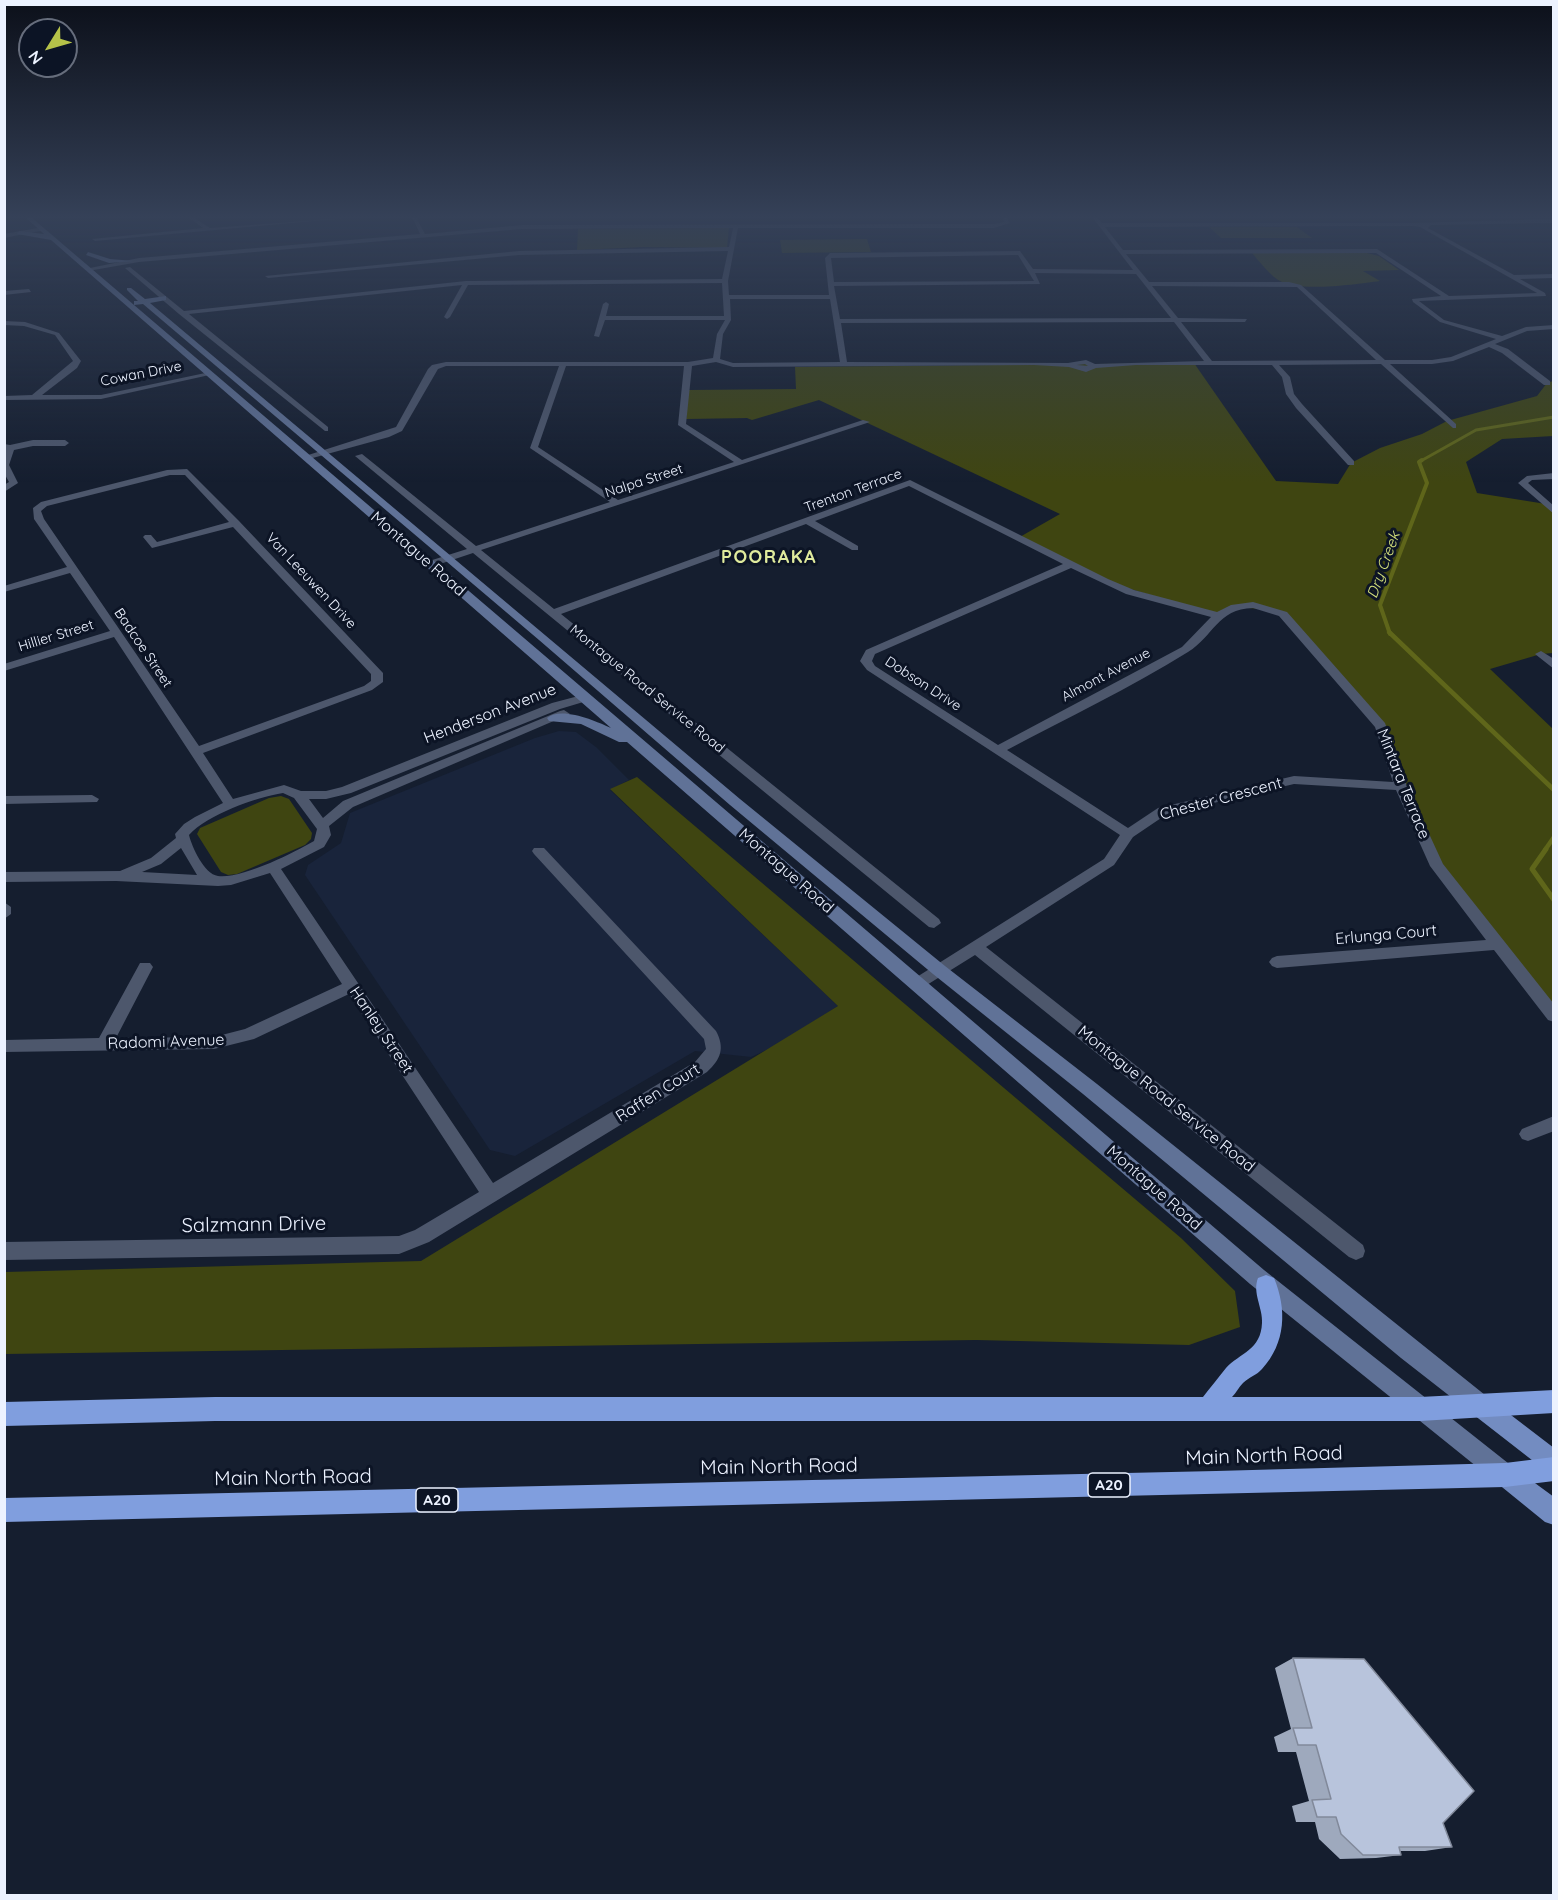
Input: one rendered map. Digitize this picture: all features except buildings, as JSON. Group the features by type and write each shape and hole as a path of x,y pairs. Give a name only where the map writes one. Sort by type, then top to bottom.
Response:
{"highway":[{"path":"1209,1408 1236,1374 1253,1363 1268,1344 1273,1323 1266,1285"},
{"path":"4,1414 215,1409 1420,1409 1554,1401"},
{"name":"Main North Road","path":"4,1510 1505,1475 1554,1469"}],"main road":[{"name":"Montague Road","path":"131,306 1266,1285 1554,1513"},
{"name":"Montague Road","path":"148,306 735,802 939,970 1090,1089 1416,1356 1554,1463"},
{"path":"210,374 225,370"},
{"path":"586,698 605,691"},
{"path":"554,718 584,720 644,749"}],"street":[{"path":"172,306 325,429"},
{"path":"181,313 252,306"},
{"path":"447,317 453,306"},
{"path":"597,336 605,306"},
{"path":"716,360 720,334 728,318 728,306"},
{"path":"833,306 844,364"},
{"path":"1165,306 1210,363"},
{"path":"1320,306 1453,426"},
{"path":"1421,306 1442,321 1503,339"},
{"path":"603,318 728,318"},
{"path":"837,321 1245,320"},
{"path":"4,323 25,324 57,334 77,361 74,366 34,398"},
{"path":"306,457 386,435 399,429 435,367 446,364 688,364 716,360 733,365 1070,365 1083,370 1094,366 1210,363 1443,362 1527,329 1554,327"},
{"path":"1488,344 1504,351 1546,383"},
{"path":"1274,363 1286,377 1290,394 1299,406 1351,463"},
{"path":"563,364 534,448 618,504"},
{"path":"688,364 682,425 741,463"},
{"name":"Cowan Drive","path":"4,398 101,397 210,374"},
{"name":"Nalpa Street","path":"430,564 866,422"},
{"path":"4,489 14,483 5,465 7,447 33,443 65,443"},
{"name":"Montague Road Service Road","path":"359,456 934,923"},
{"name":"Van Leeuwen Drive","path":"39,507 170,472 184,471 193,477 377,673 377,682 368,688 195,752"},
{"path":"1554,477 1530,478 1522,483 1554,511"},
{"name":"Trenton Terrace","path":"554,614 910,483 1070,565 1130,591 1220,616"},
{"name":"Badcoe Street","path":"39,507 35,513 231,806"},
{"path":"808,521 855,548"},
{"path":"148,537 155,546 236,523"},
{"name":"Dobson Drive","path":"1070,565 870,652 866,661 870,668 1128,834"},
{"path":"4,589 72,569"},
{"name":"Mintara Terrace","path":"1220,616 1236,607 1249,604 1261,605 1282,614 1381,726 1401,786 1437,866 1554,1016"},
{"name":"Almont Avenue","path":"998,750 1186,649 1200,638 1209,625 1220,616"},
{"name":"Hillier Street","path":"4,668 116,633"},
{"path":"1541,654 1554,666"},
{"name":"Henderson Avenue","path":"321,826 348,804 554,718 586,698"},
{"name":"Henderson Avenue","path":"183,838 182,834 190,824 276,789 290,790 299,795 326,795 346,790 556,706 586,698"},
{"name":"Chester Crescent","path":"917,984 1109,862 1128,834 1164,811 1294,780 1401,786"},
{"path":"4,877 116,876 229,882 272,866 319,844 324,835 321,826 299,795"},
{"path":"4,800 92,799"},
{"path":"116,876 156,861 183,838 201,869 212,880"},
{"name":"Raffen Court","path":"491,1195 701,1067 710,1060 714,1051 714,1042 710,1035 539,851"},
{"name":"Hanley Street","path":"272,866 491,1195"},
{"path":"4,907 4,914"},
{"name":"Erlunga Court","path":"1277,962 1498,944"},
{"name":"Montague Road Service Road","path":"975,947 1356,1251"},
{"path":"104,1045 145,967"},
{"name":"Radomi Avenue","path":"4,1046 214,1043 232,1040 248,1035 352,986"},
{"path":"1528,1134 1554,1122"},
{"name":"Salzmann Drive","path":"4,1251 399,1245 422,1236 491,1195"}],"shaded area":[{"path":"559,731 576,732 596,747 629,780 610,790 838,1006 775,1046 751,1057 695,1051 515,1156 490,1150 305,875 308,865 341,843 350,813 535,738"}],"green space":[{"path":"1194,363 1276,481 1338,484 1351,463 1380,448 1422,434 1447,421 1537,396 1547,383 1553,381 1553,436 1502,439 1466,462 1477,493 1546,504 1553,511 1553,653 1541,654 1490,669 1553,729 1553,1016 1437,866 1381,726 1274,610 1236,607 1220,616 1104,581 1018,538 1060,514 819,400 752,420 747,418 686,419 688,390 796,389 795,367"},
{"path":"637,777 1181,1238 1235,1291 1240,1327 1189,1345 976,1340 5,1354 5,1272 421,1261 838,1006 610,789"},
{"path":"281,796 289,799 312,833 311,839 305,845 237,874 228,875 221,872 197,834 200,828 269,798"}],"waterway":[{"name":"Dry Creek","path":"1419,462 1476,430 1554,417"},
{"name":"Dry Creek","path":"1389,632 1380,605 1427,483 1419,462"},
{"name":"Dry Creek","path":"1389,632 1554,790"},
{"name":"Dry Creek","path":"1545,850 1554,837"},
{"name":"Dry Creek","path":"1546,849 1532,869 1554,900"}],"district":[{"name":"POORAKA","path":"769,558"}]}
